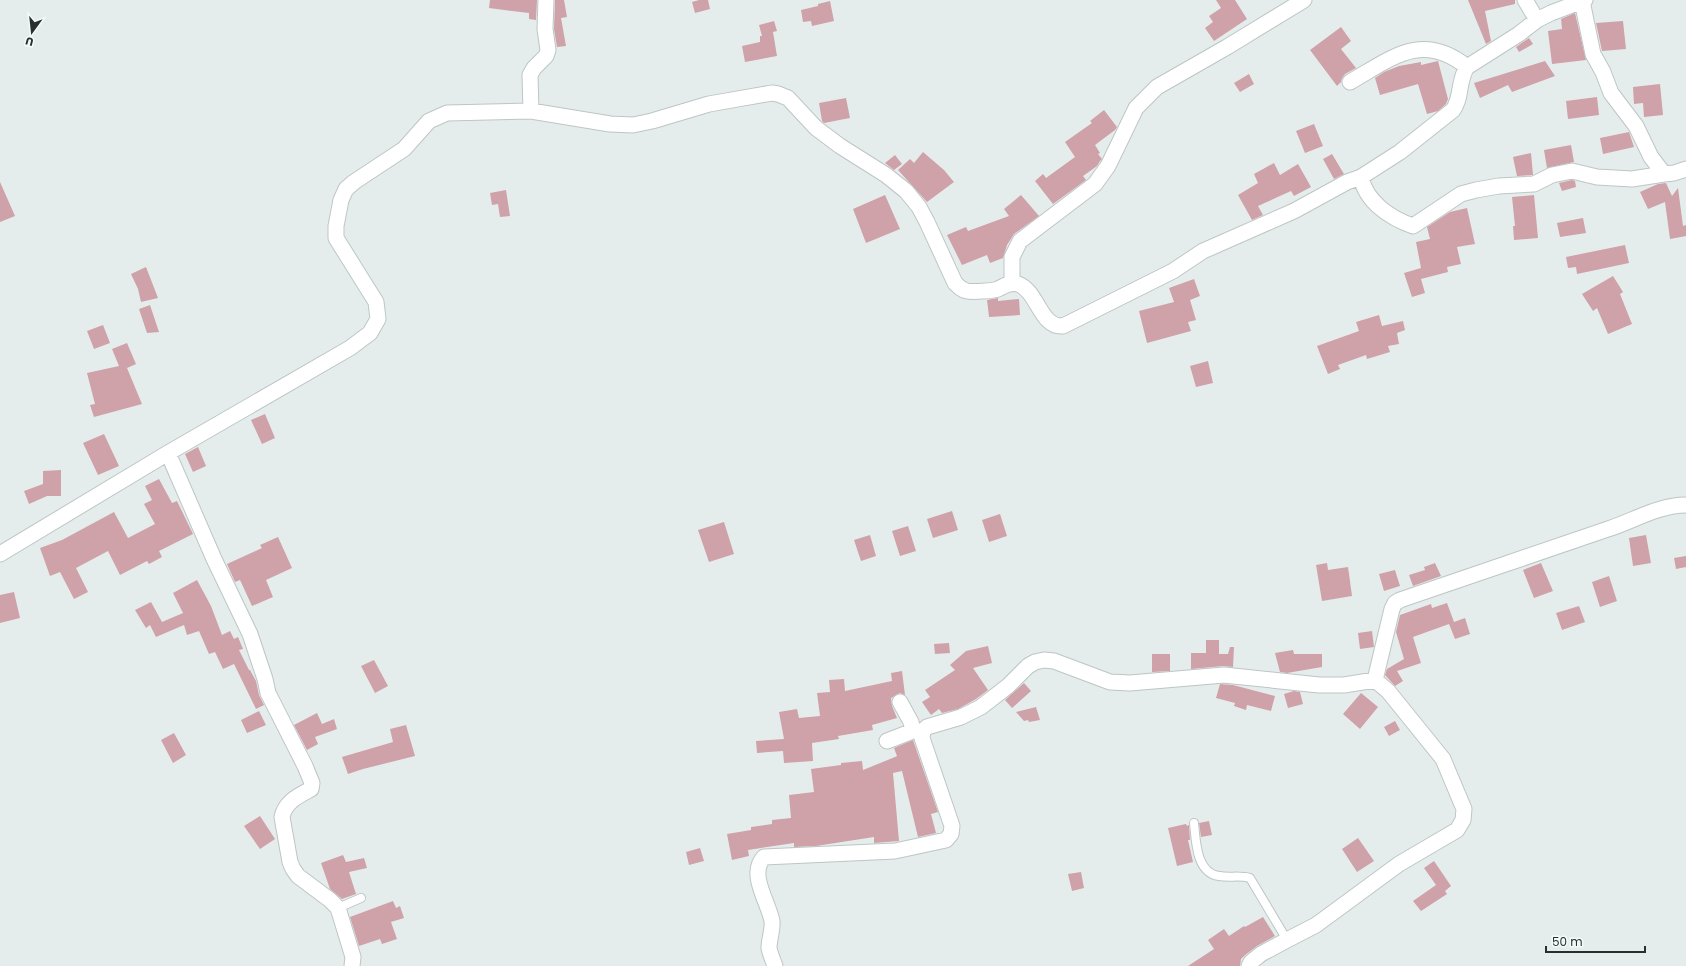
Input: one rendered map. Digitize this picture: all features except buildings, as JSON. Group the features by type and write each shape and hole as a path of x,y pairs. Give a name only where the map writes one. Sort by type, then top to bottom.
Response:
{"street":[{"path":"530,111 530,75 534,68 546,56 548,50 545,29 546,0"},
{"path":"1012,283 1012,257 1020,241 1095,184 1108,166 1136,108 1157,87 1227,47 1304,0"},
{"path":"1525,0 1537,20"},
{"path":"0,554 168,453 350,348 370,333 378,319 376,302 336,238 337,220 341,200 346,189 354,182 404,150 429,121 447,113 530,111 610,124 633,124 652,121 709,104 765,94 778,94 784,96 793,103 816,128 840,146 886,175 906,191 927,222 955,283 959,288 973,292 997,290 1002,286 1012,283 1023,287 1052,324 1059,327 1173,271 1203,251 1294,211 1347,182 1361,177 1406,148 1453,110 1457,104 1462,75 1467,67 1507,42 1537,20 1583,1 1593,54 1611,94 1636,126 1651,157 1664,174"},
{"path":"1350,82 1401,53 1420,49 1444,52 1454,56 1467,67"},
{"path":"1361,177 1363,188 1374,202 1396,219 1412,226 1461,194 1476,190 1499,186 1534,184 1552,175 1572,171 1597,177 1632,179 1674,173 1686,169"},
{"path":"168,453 214,559 250,634 265,679 268,693 312,783 310,788 289,802 282,817 290,862 298,876 330,900 338,908 353,957 352,966"},
{"path":"1375,680 1392,609 1395,603 1400,600 1618,526 1670,506 1686,505"},
{"path":"887,741 961,717 981,707 1008,686 1028,666 1035,662 1044,660 1054,661 1110,682 1130,683 1224,675 1319,685 1344,685 1375,680 1388,691 1443,759 1464,809 1463,820 1457,830 1400,864 1316,925 1261,954 1251,962 1249,966"},
{"path":"775,966 769,950 772,921 758,877 757,868 760,860 764,857 895,851 946,840 952,832 952,826 922,738 910,722 900,702"}],"lane":[{"path":"1194,823 1199,859 1204,867 1212,874 1219,876 1241,875 1250,878 1287,940"},
{"path":"338,908 361,898"}]}
